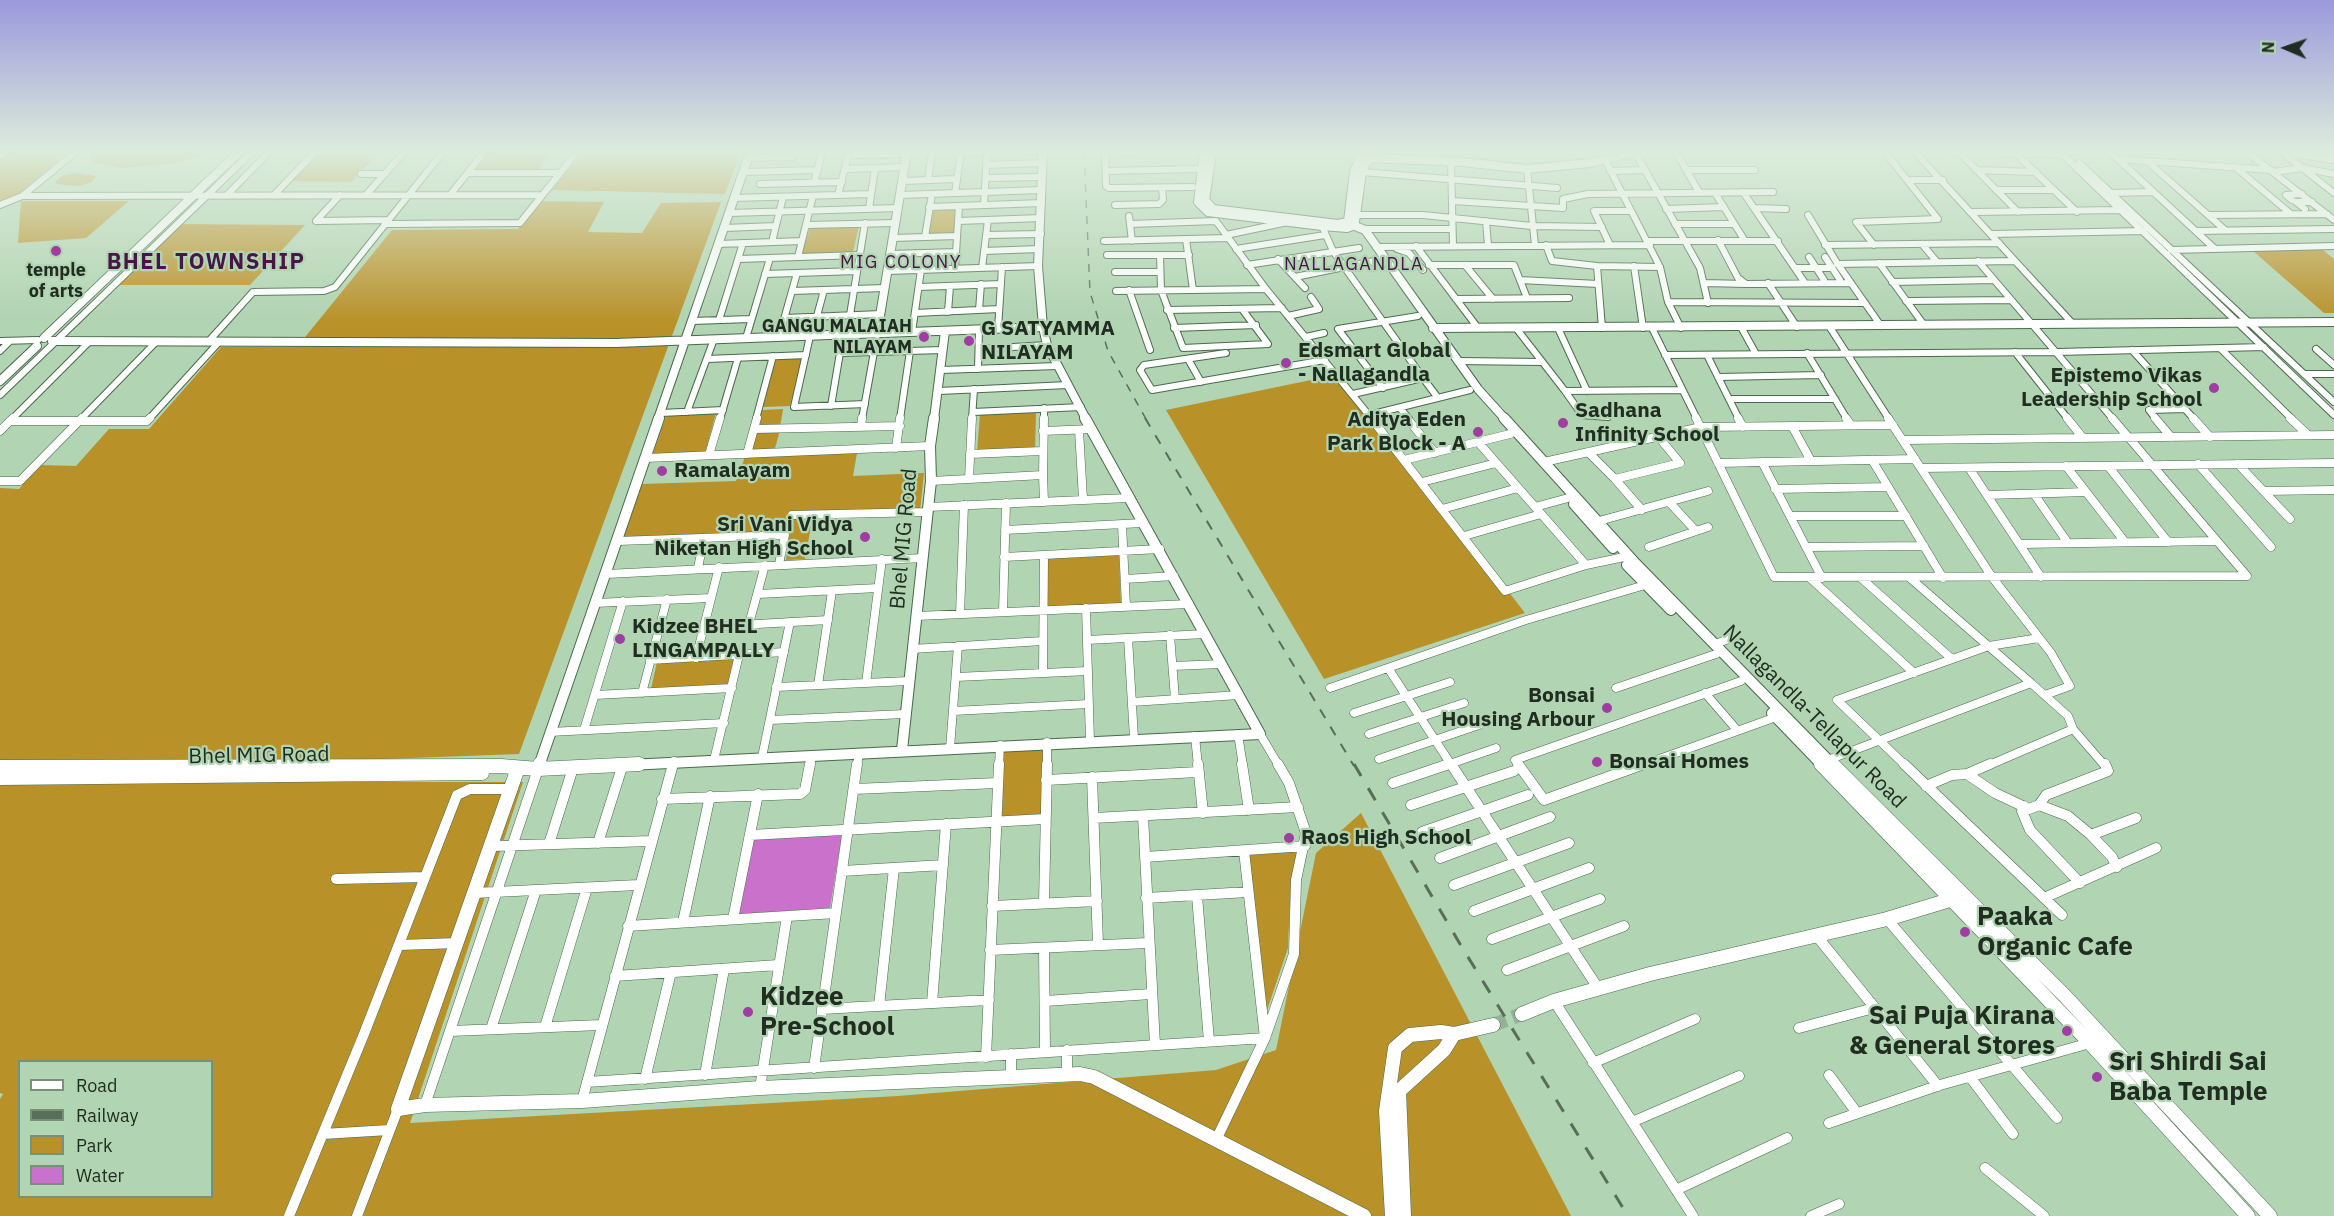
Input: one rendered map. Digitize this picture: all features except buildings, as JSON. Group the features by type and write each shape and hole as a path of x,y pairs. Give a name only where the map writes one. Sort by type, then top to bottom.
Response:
{"street":[{"path":"0,395 44,341 180,209"},
{"path":"0,381 192,209"},
{"path":"327,209 316,221 520,223 531,209"},
{"path":"208,342 253,292 324,291 334,287 398,209"},
{"path":"425,1105 499,892 550,732 607,574 730,209"},
{"path":"772,242 780,209"},
{"path":"729,213 876,209"},
{"path":"877,334 898,209"},
{"path":"925,237 929,209"},
{"path":"955,269 959,209"},
{"path":"1042,209 1038,266 1043,327 1047,345 1128,498 1161,549 1221,664 1290,783 1306,833 1296,880 1294,954 1265,1038 1215,1140"},
{"path":"1204,209 1214,219"},
{"path":"1213,209 1338,224 1452,229"},
{"path":"1355,209 1355,224"},
{"path":"1355,224 1357,209"},
{"path":"1452,209 1453,245"},
{"path":"1531,209 1534,245"},
{"path":"1673,209 1666,209 1700,268 1705,283 1707,303"},
{"path":"1725,209 1745,241"},
{"path":"1756,209 1804,279"},
{"path":"1778,209 1786,209"},
{"path":"1874,244 1856,222 1938,219 1930,209"},
{"path":"1969,209 2073,324"},
{"path":"2015,209 2018,212"},
{"path":"2074,209 2077,212"},
{"path":"2128,209 2173,249 2264,347 2334,415"},
{"path":"2171,209 2216,249"},
{"path":"2201,209 2225,230"},
{"path":"2285,209 2292,214"},
{"path":"2320,209 2334,220"},
{"path":"1972,212 2120,210 2334,402"},
{"path":"798,257 810,211"},
{"path":"1610,245 1594,212 1631,211 1660,267 1668,302 1681,328"},
{"path":"1208,212 1322,226 1452,217 1532,226 1602,227"},
{"path":"2208,215 2327,214"},
{"path":"1808,215 1825,245 1840,280"},
{"path":"958,221 1041,218"},
{"path":"1251,219 1252,230"},
{"path":"982,268 988,220"},
{"path":"1132,241 1130,220 1216,221 1247,266 1353,394 1505,591 1586,565 1625,557"},
{"path":"1486,221 1488,245"},
{"path":"850,315 865,223"},
{"path":"806,225 895,223"},
{"path":"1104,241 1227,236 1283,223"},
{"name":"Nallagandla-Tellapur Road","path":"1355,224 1470,390 1568,498 1715,649 2064,995 2270,1216"},
{"path":"1675,224 1734,224"},
{"path":"724,228 776,226"},
{"path":"1322,226 1333,251 1438,398"},
{"path":"2196,231 2334,229"},
{"path":"1991,234 2144,231"},
{"path":"986,235 1041,234"},
{"path":"1236,249 1325,235"},
{"path":"893,238 957,236"},
{"path":"1186,239 1193,290"},
{"path":"1295,277 1344,266 1377,253 1416,246 1610,245 1684,240 1778,241"},
{"path":"1718,240 1738,278 1746,284"},
{"path":"718,244 802,241"},
{"path":"719,320 743,243"},
{"path":"1825,245 1999,243"},
{"path":"1922,244 1937,262"},
{"path":"1546,245 1552,261 1597,266 1660,267"},
{"path":"1416,246 1478,328"},
{"path":"2327,246 2334,252"},
{"path":"2163,250 2334,246"},
{"path":"1247,266 1278,259 1359,248"},
{"path":"984,251 1039,249"},
{"path":"1377,253 1404,250 1423,270"},
{"path":"890,254 956,252"},
{"path":"738,259 860,255"},
{"path":"1107,255 1189,255"},
{"path":"1160,255 1161,290 1183,348 1268,344 1242,309"},
{"path":"1809,257 1824,280"},
{"path":"746,338 770,258"},
{"path":"1278,259 1305,288"},
{"path":"1634,266 1649,329 1665,355 1774,577 2247,576 1978,261"},
{"path":"1794,263 1817,268 1833,263 2014,261"},
{"path":"1833,263 1851,283 1881,326"},
{"path":"1879,263 1924,325"},
{"path":"1429,265 1514,265 1527,298"},
{"path":"1465,265 1493,299"},
{"path":"888,271 1038,266"},
{"path":"1597,266 1602,328"},
{"path":"998,329 1002,267"},
{"path":"912,332 921,270"},
{"path":"765,274 857,271"},
{"path":"1115,272 1160,272"},
{"path":"779,337 797,273"},
{"name":"Nallagandla-Tellapur Road","path":"1394,278 1478,388 1599,521 1645,585 1715,649 1741,681 2090,1042 2248,1216"},
{"path":"1705,283 1746,284 1804,279 1851,283"},
{"path":"1520,280 1598,284"},
{"path":"1892,282 1994,280"},
{"path":"1768,283 1797,327"},
{"path":"919,287 1001,284"},
{"path":"979,310 981,285"},
{"path":"948,312 950,286"},
{"path":"792,291 885,288"},
{"path":"1116,291 1266,289"},
{"path":"817,316 824,290"},
{"path":"1129,290 1150,350"},
{"path":"1288,316 1319,309 1311,297"},
{"path":"1456,299 1569,298"},
{"path":"1906,301 2011,300"},
{"path":"1668,302 1865,303"},
{"path":"1167,310 1282,308"},
{"path":"915,313 999,309"},
{"path":"784,318 880,314"},
{"path":"1383,388 1338,331 1341,327 1418,316"},
{"path":"692,321 752,319"},
{"path":"1434,331 2034,327 2244,323"},
{"path":"1559,330 1924,325 2034,327 2073,324 2332,324"},
{"path":"1174,328 1256,325"},
{"path":"0,341 594,343 1043,327"},
{"path":"1434,331 1478,328 1517,330 1582,415 1608,417"},
{"path":"1830,328 1992,577 2051,653 2070,686 2045,695"},
{"path":"1742,329 1756,354"},
{"path":"978,369 979,330"},
{"path":"1559,330 1587,391"},
{"name":"Bhel MIG Road","path":"902,750 928,510 930,446 945,332"},
{"path":"1306,337 1324,333"},
{"path":"831,406 843,335"},
{"path":"810,336 794,407 865,404"},
{"path":"687,412 714,339"},
{"path":"0,351 10,341"},
{"path":"0,431 90,341"},
{"path":"0,481 20,481 156,342"},
{"path":"10,421 147,421 219,342"},
{"path":"979,348 1047,345"},
{"path":"1665,355 2057,352 2264,347"},
{"path":"2221,349 2308,435"},
{"path":"2316,349 2334,365"},
{"path":"840,353 943,350"},
{"path":"2132,350 2210,436"},
{"path":"896,448 910,351"},
{"path":"861,426 874,352"},
{"path":"2015,352 2083,438"},
{"path":"1226,353 1144,365 1140,370 1152,390 1325,360"},
{"path":"1808,353 1851,425"},
{"path":"707,359 806,355"},
{"path":"1707,355 1743,427"},
{"path":"747,454 773,356"},
{"path":"709,455 738,358"},
{"path":"1188,359 1201,382"},
{"path":"1457,361 1542,363"},
{"path":"941,370 1057,366"},
{"path":"2293,375 2334,374"},
{"path":"1718,377 1821,375"},
{"path":"1353,394 1423,378"},
{"path":"939,391 1068,386"},
{"path":"969,479 974,389"},
{"path":"1369,415 1470,390"},
{"path":"1565,391 1682,390"},
{"path":"1729,399 1835,399"},
{"path":"973,412 1081,407"},
{"path":"1044,408 1042,451 1044,502"},
{"path":"1400,408 1435,453"},
{"path":"2171,437 2149,410 2185,409"},
{"path":"661,413 723,410"},
{"path":"1544,462 1701,427 1893,425"},
{"path":"754,429 900,426"},
{"path":"1792,426 1811,461"},
{"path":"1043,431 1092,429"},
{"path":"1079,430 1083,500"},
{"path":"1404,460 1510,434"},
{"path":"1615,479 1680,464 1658,435"},
{"path":"1903,440 2334,435"},
{"path":"1478,442 1586,565"},
{"path":"646,458 930,446"},
{"path":"970,454 1042,451"},
{"path":"1588,452 1642,510"},
{"path":"1718,463 1915,459"},
{"path":"1872,460 1944,578"},
{"path":"1762,462 1822,578"},
{"path":"1422,482 1496,463"},
{"path":"1921,468 2334,463"},
{"path":"2198,464 2271,547"},
{"path":"2238,464 2290,519"},
{"path":"2066,466 2125,542"},
{"path":"2108,466 2168,542"},
{"path":"1969,468 2041,577"},
{"path":"930,481 1043,475"},
{"path":"1775,489 1888,487"},
{"path":"1442,509 1518,488"},
{"path":"2264,491 2334,490"},
{"path":"1599,521 1708,491"},
{"path":"1987,495 2086,492"},
{"path":"2034,494 2068,543"},
{"path":"792,515 928,510 964,505 1128,498"},
{"path":"1535,507 1568,498"},
{"path":"1669,502 1696,531"},
{"path":"1003,612 1006,503"},
{"path":"960,614 964,505"},
{"path":"1464,536 1541,514"},
{"path":"1790,516 1906,516"},
{"path":"1005,530 1143,523"},
{"path":"1122,525 1126,606"},
{"path":"1649,547 1708,527"},
{"path":"618,541 785,535 779,564"},
{"path":"698,568 704,538"},
{"path":"2020,544 2216,541"},
{"path":"1806,547 1924,546"},
{"path":"1004,557 1161,549"},
{"path":"1043,673 1044,555"},
{"path":"607,574 923,558"},
{"path":"867,682 882,559"},
{"path":"749,624 765,565"},
{"path":"696,658 719,567"},
{"path":"1125,579 1174,576"},
{"path":"1810,578 1914,673"},
{"path":"1861,578 1952,659"},
{"path":"1910,578 2068,716 2073,729 2103,761 2108,771 2046,795 2039,805 2029,809 1995,793 1967,774"},
{"path":"1330,688 1526,620 1645,585"},
{"path":"758,594 878,588"},
{"path":"818,685 832,591"},
{"path":"595,603 711,597"},
{"path":"642,693 667,599"},
{"path":"584,730 623,601"},
{"path":"917,616 1189,603"},
{"path":"1086,608 1090,741"},
{"path":"705,627 828,620"},
{"path":"762,757 790,622"},
{"path":"1087,640 1205,634"},
{"path":"1170,635 1176,699"},
{"path":"1128,638 1134,738"},
{"path":"2039,638 1989,646 1837,699 2062,915"},
{"path":"1616,688 1715,649 1729,639"},
{"path":"912,649 1043,641"},
{"path":"950,748 958,646"},
{"path":"650,660 784,652"},
{"path":"714,760 739,655"},
{"path":"1173,666 1221,664"},
{"path":"1388,668 1598,988"},
{"path":"956,677 1088,671"},
{"path":"776,687 909,681"},
{"path":"1741,681 1515,760 1544,800 1776,717"},
{"path":"1354,713 1450,682"},
{"path":"1828,760 2031,683"},
{"path":"595,695 732,688"},
{"path":"1704,693 1737,730"},
{"path":"1132,702 1239,695"},
{"path":"953,711 1089,704"},
{"path":"1369,734 1464,704"},
{"path":"770,720 905,714"},
{"path":"550,732 724,723"},
{"path":"1379,759 1479,725"},
{"path":"1926,786 1952,775 1967,774 2073,729"},
{"path":"1238,734 1249,810"},
{"name":"Bhel MIG Road","path":"0,767 501,766 538,769 1047,742 1260,734"},
{"path":"1195,736 1203,813"},
{"path":"1044,903 1047,742"},
{"path":"986,1057 1000,745"},
{"path":"1393,783 1496,747"},
{"path":"814,1068 859,753"},
{"path":"662,799 803,793 812,755"},
{"path":"582,1101 638,885 674,761"},
{"path":"598,843 624,764"},
{"path":"357,1216 458,943 518,768"},
{"name":"Bhel MIG Road","path":"0,778 498,773 518,768"},
{"path":"549,844 573,768"},
{"path":"1411,805 1514,771"},
{"path":"1046,780 1198,772"},
{"path":"1092,777 1098,944"},
{"path":"854,789 998,783"},
{"path":"289,1216 457,795 470,789 510,789"},
{"path":"733,919 758,794"},
{"path":"1422,832 1528,795"},
{"path":"683,922 710,796"},
{"path":"2039,805 2068,816 2091,835 2112,857 2117,867"},
{"path":"2024,806 2022,811 2030,830 2080,883"},
{"path":"1094,818 1298,807"},
{"path":"1143,816 1155,1045"},
{"path":"1440,858 1550,817"},
{"path":"2091,835 2136,818"},
{"path":"750,835 1045,819"},
{"path":"932,1003 946,824"},
{"path":"492,846 651,841"},
{"path":"1454,885 1569,843"},
{"path":"1145,857 1305,846"},
{"path":"2044,898 2156,848"},
{"path":"1244,851 1265,1038"},
{"path":"842,871 943,865"},
{"path":"879,1006 894,868"},
{"path":"1474,910 1589,868"},
{"path":"336,879 425,877"},
{"path":"474,893 638,885"},
{"path":"545,1027 587,888"},
{"path":"491,1029 536,890"},
{"path":"1146,898 1248,892"},
{"path":"1197,896 1209,1041"},
{"path":"1492,939 1600,899"},
{"path":"1522,1014 1554,1001 1598,988 1887,919 1953,899"},
{"path":"992,906 1097,901"},
{"path":"628,926 836,913"},
{"path":"760,1088 787,916"},
{"path":"1887,919 2056,1118"},
{"path":"1507,970 1624,926"},
{"path":"1816,935 1938,1086"},
{"path":"399,945 458,943"},
{"path":"990,950 1148,943"},
{"path":"1044,948 1045,1052"},
{"path":"615,976 778,965"},
{"path":"705,1075 724,969"},
{"path":"645,1079 671,972"},
{"path":"1045,1001 1151,994"},
{"path":"822,1010 989,1000"},
{"path":"1554,1001 1693,1216"},
{"path":"1799,1028 1874,1008"},
{"path":"1593,1063 1695,1019"},
{"path":"450,1031 601,1025"},
{"path":"1404,1216 1394,1086 1395,1048 1410,1035 1454,1034 1493,1025"},
{"path":"1392,1216 1386,1111 1394,1086 1444,1050 1454,1034"},
{"path":"586,1082 1265,1038"},
{"path":"1829,1123 1938,1086 2090,1042"},
{"path":"1067,1050 1067,1073"},
{"path":"1011,1054 1011,1076"},
{"path":"398,1109 425,1105 582,1101 760,1088 1067,1073 1094,1077 1364,1216"},
{"path":"1829,1075 1857,1113"},
{"path":"1632,1122 1739,1076"},
{"path":"1970,1077 2013,1134"},
{"path":"323,1134 390,1130"},
{"path":"1676,1190 1787,1138"},
{"path":"2185,1148 2201,1140"},
{"path":"1984,1168 2044,1216"},
{"path":"1811,1216 1839,1204"}],"green space":[{"path":"20,209 120,209 86,238 18,243"},
{"path":"532,209 600,209 588,232 642,233 657,209 719,209 519,754 195,766 0,767 0,488 19,489 39,465 76,466 109,429 149,429 221,347 297,347 392,230 518,229"},
{"path":"932,209 956,209 955,235 928,235"},
{"path":"172,224 305,225 250,285 109,285"},
{"path":"859,226 853,252 802,254 810,228"},
{"path":"2323,250 2334,259 2334,313 2324,313 2253,251"},
{"path":"802,358 790,406 763,407 776,359"},
{"path":"1340,374 1525,613 1324,679 1166,410"},
{"path":"783,409 780,427 758,428 762,410"},
{"path":"1036,412 1035,450 977,452 980,414"},
{"path":"716,413 705,453 653,454 666,416"},
{"path":"757,430 780,430 774,452 750,452"},
{"path":"857,453 853,476 924,473 920,511 813,516 805,559 786,560 790,531 623,539 642,484 736,481 745,457"},
{"path":"1119,554 1121,604 1048,607 1048,557"},
{"path":"735,657 728,686 651,689 657,662"},
{"path":"1043,746 1041,817 1002,818 1004,747"},
{"path":"0,782 523,782 410,1123 898,1096 1216,1070 1276,1050 1316,853 1361,813 1571,1216 0,1216 0,1099 3,1094 0,1093"},
{"path":"1298,849 1290,902 1288,948 1265,1016 1249,853"}],"water":[{"path":"842,834 830,908 738,914 753,840"}],"tunnel":[{"path":"1493,1025 1522,1014"}],"railway":[{"path":"1086,209 1090,292 1108,351 1146,419"},
{"path":"1145,418 1354,766"},
{"path":"1354,764 1463,949 1628,1216"}],"place":[{"name":"temple of arts","path":"56,251"},
{"name":"GANGU MALAIAH NILAYAM","path":"924,337"},
{"name":"G SATYAMMA NILAYAM","path":"969,341"},
{"name":"Edsmart Global - Nallagandla","path":"1286,363"},
{"name":"Epistemo Vikas Leadership School","path":"2214,388"},
{"name":"Sadhana Infinity School","path":"1563,423"},
{"name":"Aditya Eden Park Block - A","path":"1478,432"},
{"name":"Ramalayam","path":"662,471"},
{"name":"Sri Vani Vidya Niketan High School","path":"865,537"},
{"name":"Kidzee BHEL LINGAMPALLY","path":"620,639"},
{"name":"Bonsai Housing Arbour","path":"1607,708"},
{"name":"Bonsai Homes","path":"1597,762"},
{"name":"Raos High School","path":"1289,838"},
{"name":"Paaka Organic Cafe","path":"1965,932"},
{"name":"Kidzee Pre-School","path":"748,1012"},
{"name":"Sai Puja Kirana & General Stores","path":"2067,1031"},
{"name":"Sri Shirdi Sai Baba Temple","path":"2097,1077"}],"district":[{"name":"BHEL TOWNSHIP","path":"206,263"},
{"name":"MIG COLONY","path":"901,263"},
{"name":"NALLAGANDLA","path":"1354,265"}]}
